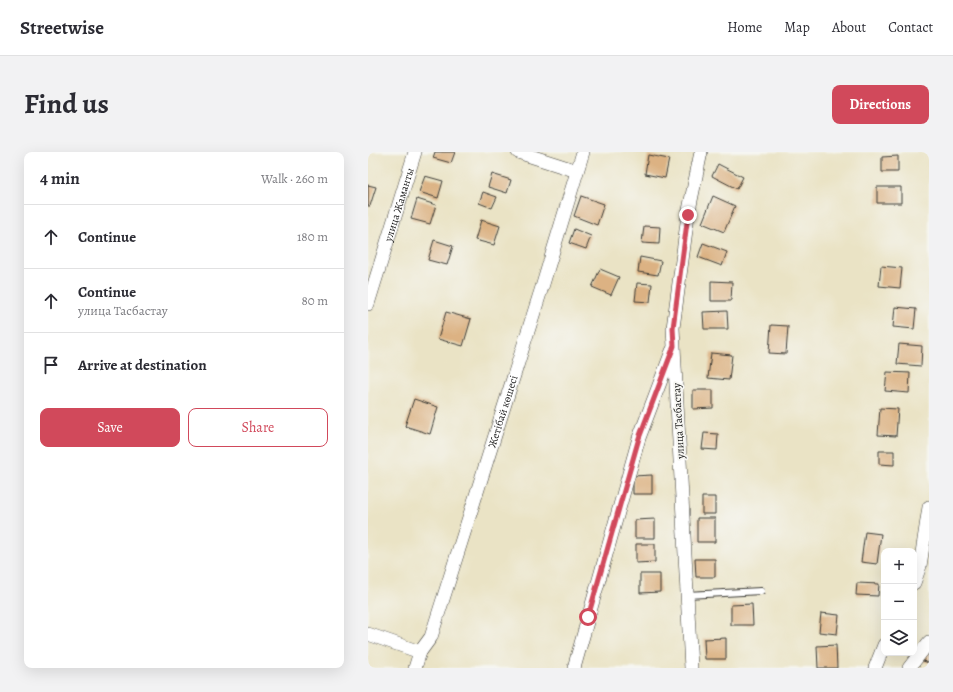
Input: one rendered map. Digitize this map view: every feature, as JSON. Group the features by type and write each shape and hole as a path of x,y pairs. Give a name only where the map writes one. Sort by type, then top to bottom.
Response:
{"street":[{"name":"улица Жаманты","path":"368,304 415,152"},
{"path":"518,152 577,171"},
{"name":"Жетібай көшесі","path":"415,668 420,652 432,637 543,284 582,152"},
{"name":"улица Тасбастау","path":"692,668 673,328 686,231 701,152"},
{"path":"574,668 639,438 674,346"},
{"path":"917,574 920,566 929,507"},
{"path":"368,634 420,652"},
{"path":"909,668 929,642"},
{"path":"875,668 881,653"}],"lane":[{"path":"687,595 761,591"}],"building":[{"path":"435,152 455,152 451,163 433,158"},
{"path":"648,155 669,159 665,178 645,174"},
{"path":"898,156 898,172 882,172 882,157"},
{"path":"718,164 743,177 737,189 712,176"},
{"path":"492,174 511,180 507,193 488,187"},
{"path":"425,176 443,181 438,198 419,192"},
{"path":"368,185 376,187 370,206 368,206"},
{"path":"877,187 901,187 901,203 877,203"},
{"path":"483,192 497,197 492,208 479,203"},
{"path":"581,196 604,204 597,225 574,216"},
{"path":"713,196 735,206 724,232 702,223"},
{"path":"417,199 436,205 430,224 411,219"},
{"path":"481,220 500,226 494,245 475,240"},
{"path":"644,226 660,227 659,244 642,243"},
{"path":"574,229 591,236 586,249 569,243"},
{"path":"434,240 453,246 447,265 428,260"},
{"path":"703,243 727,252 722,266 698,257"},
{"path":"640,257 661,261 658,275 638,272"},
{"path":"881,266 902,268 900,288 879,286"},
{"path":"600,269 619,277 611,295 592,287"},
{"path":"711,281 732,282 731,301 711,301"},
{"path":"637,283 652,284 650,302 635,301"},
{"path":"895,307 916,309 914,329 893,327"},
{"path":"727,311 728,329 704,329 703,312"},
{"path":"446,312 471,319 463,346 438,339"},
{"path":"771,325 788,326 786,354 769,353"},
{"path":"899,344 922,346 921,366 897,364"},
{"path":"711,353 732,355 729,380 708,378"},
{"path":"887,372 910,373 909,393 885,391"},
{"path":"693,390 713,390 713,408 693,409"},
{"path":"414,399 438,407 430,434 405,426"},
{"path":"880,408 898,409 896,436 878,435"},
{"path":"704,433 718,434 717,450 702,449"},
{"path":"879,451 894,451 894,465 879,464"},
{"path":"652,475 652,494 633,494 633,476"},
{"path":"702,497 715,497 715,514 702,514"},
{"path":"697,518 715,518 715,542 697,542"},
{"path":"655,519 655,538 635,538 635,520"},
{"path":"865,532 881,534 877,564 861,562"},
{"path":"636,544 655,544 655,562 636,563"},
{"path":"695,559 715,559 715,577 696,577"},
{"path":"640,574 660,574 660,592 640,593"},
{"path":"857,583 879,584 878,596 856,595"},
{"path":"752,604 753,625 731,625 731,605"},
{"path":"821,613 839,615 837,634 819,632"},
{"path":"726,638 726,659 705,659 704,639"},
{"path":"836,645 837,668 818,668 817,646"},
{"path":"929,650 929,663 920,660"}],"route":[{"path":"588,617 639,438 674,346 673,328 688,215"}]}
